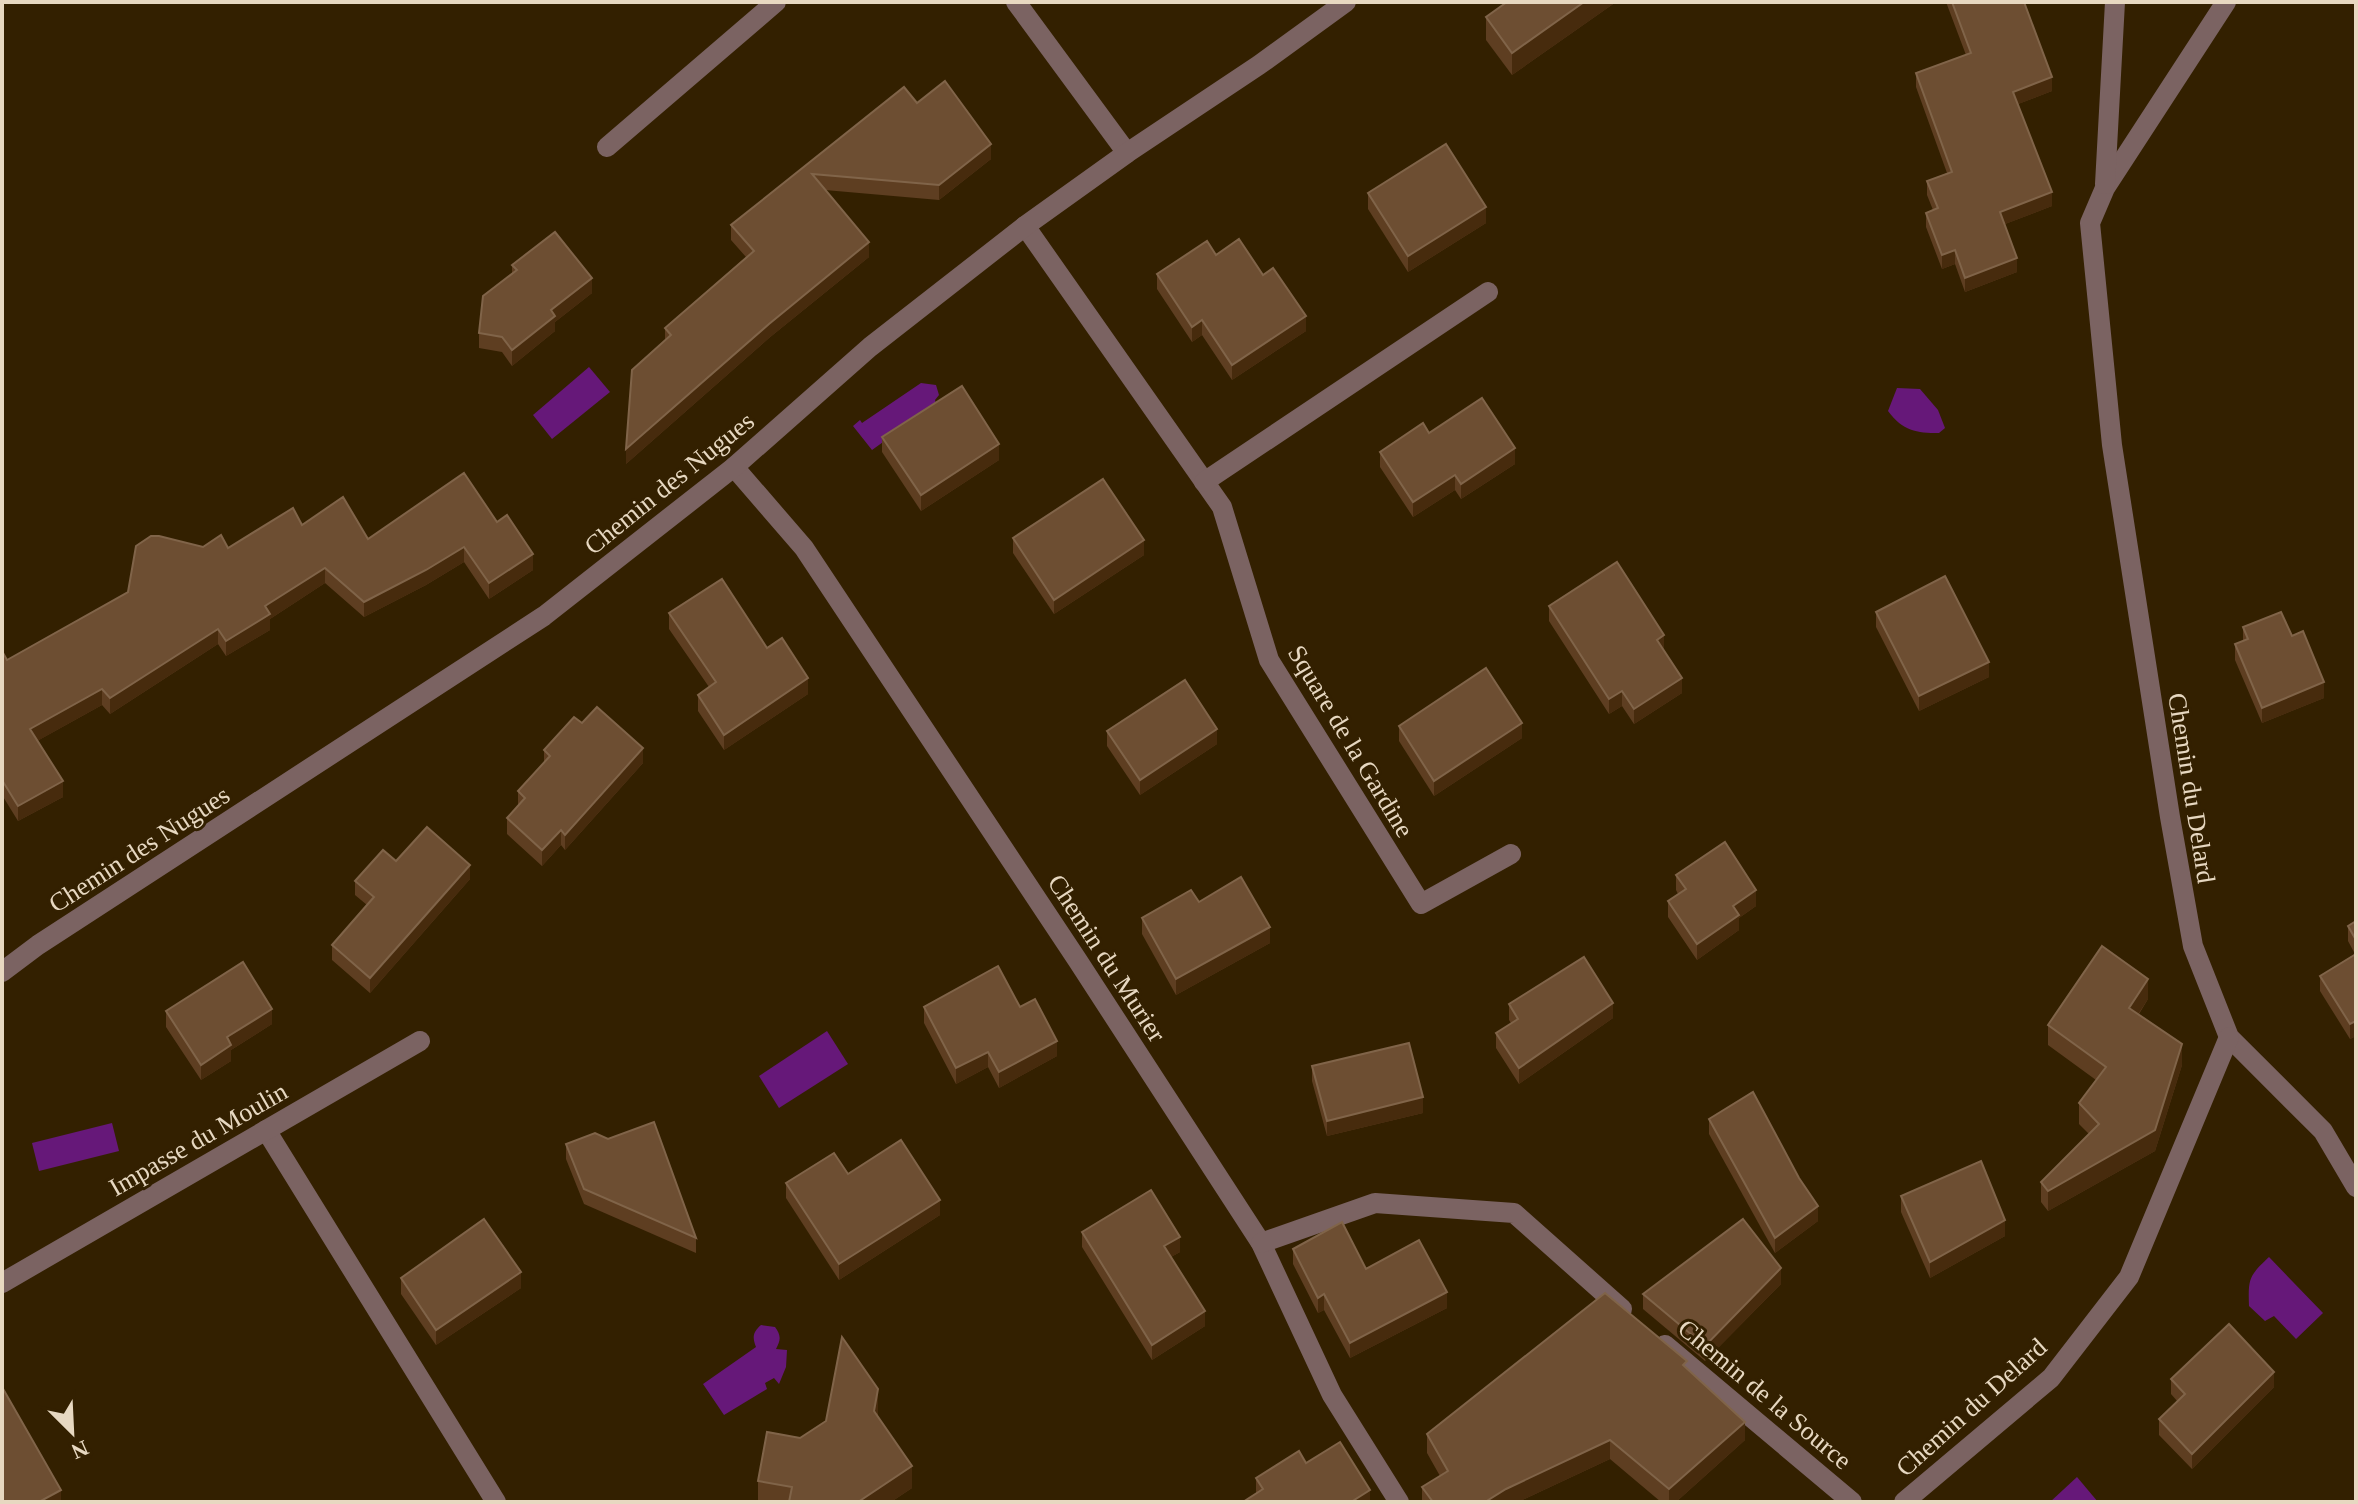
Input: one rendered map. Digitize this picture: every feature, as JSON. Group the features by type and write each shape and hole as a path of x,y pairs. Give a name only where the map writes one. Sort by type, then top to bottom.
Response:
{"street":[{"path":"607,147 776,2"},
{"path":"1016,2 1127,153"},
{"name":"Chemin des Nugues","path":"2,972 38,945 544,616 734,467 870,347 1025,226 1346,2"},
{"path":"2105,188 2115,2"},
{"name":"Chemin du Delard","path":"1904,1502 2051,1378 2129,1277 2229,1037 2193,946 2170,817 2112,445 2090,223 2105,188 2226,2"},
{"name":"Square de la Gardine","path":"1025,226 1222,507 1269,660 1421,904 1511,854"},
{"path":"1204,482 1488,292"},
{"name":"Chemin du Murier","path":"734,467 804,548 1070,948 1261,1243 1332,1395 1399,1502"},
{"path":"2229,1037 2323,1131 2356,1187"},
{"name":"Impasse du Moulin","path":"2,1283 420,1041"},
{"path":"266,1130 496,1502"},
{"name":"Chemin de la Source","path":"1261,1243 1375,1203 1514,1213 1643,1327 1852,1502"}],"shaded area":[{"path":"589,367 610,392 552,439 533,415"},
{"path":"921,383 936,385 939,395 936,404 872,450 853,426"},
{"path":"1897,388 1920,389 1938,410 1945,428 1939,433 1923,432 1910,430 1899,423 1888,411"},
{"path":"827,1031 848,1064 779,1108 759,1076"},
{"path":"112,1123 119,1151 39,1171 32,1143"},
{"path":"2269,1257 2323,1313 2296,1339 2274,1316 2265,1321 2249,1306 2251,1278"},
{"path":"761,1325 777,1330 780,1338 776,1349 787,1350 786,1367 779,1384 774,1378 765,1383 767,1389 724,1415 703,1384 756,1347 754,1335"},
{"path":"2077,1477 2098,1502 2050,1502"}],"building":[{"path":"1507,2 1584,2 1512,53 1486,17"},
{"path":"1952,2 2024,2 2052,77 2013,92 2052,192 2000,212 2017,258 1965,278 1955,250 1942,255 1926,213 1938,208 1927,181 1952,172 1916,73 1971,53"},
{"path":"945,81 991,144 939,185 812,174 869,242 769,324 626,449 632,370 671,335 665,328 754,251 731,225 904,87 917,103"},
{"path":"1446,144 1486,207 1408,256 1368,193"},
{"path":"555,232 592,278 551,310 555,316 512,350 502,337 479,333 483,296 517,270 512,265"},
{"path":"1239,239 1263,275 1273,268 1306,316 1232,365 1202,320 1192,327 1157,274 1207,241 1216,255"},
{"path":"962,386 999,444 921,495 882,437"},
{"path":"1482,398 1515,448 1461,484 1455,475 1413,502 1380,452 1423,423 1429,433"},
{"path":"464,473 497,522 507,515 533,554 489,583 464,547 364,602 325,568 265,606 270,614 226,641 218,629 110,698 102,689 30,729 63,781 18,806 2,780 2,651 7,660 128,592 136,546 151,536 159,536 203,547 221,535 228,548 293,508 302,525 343,497 368,539"},
{"path":"1103,479 1144,540 1054,600 1013,538"},
{"path":"1617,562 1664,635 1657,640 1682,678 1634,709 1622,691 1609,699 1549,606"},
{"path":"1945,576 1989,662 1919,696 1876,612"},
{"path":"722,579 767,648 782,638 808,678 724,735 698,695 716,682 669,613"},
{"path":"2281,612 2292,636 2303,631 2324,682 2262,708 2235,644 2248,639 2243,627"},
{"path":"1486,668 1522,723 1434,781 1399,726"},
{"path":"1185,680 1217,729 1140,780 1107,731"},
{"path":"597,707 643,748 565,835 561,830 542,850 507,818 525,798 518,791 550,756 544,750 574,717 582,723"},
{"path":"427,827 470,865 370,978 332,945 374,897 355,881 383,850 396,861"},
{"path":"1725,842 1756,890 1733,906 1739,915 1697,944 1668,901 1686,889 1676,875"},
{"path":"1241,877 1270,927 1176,979 1142,918 1191,890 1199,902"},
{"path":"2356,921 2356,940 2348,926"},
{"path":"2102,946 2148,979 2129,1008 2182,1044 2155,1130 2048,1191 2041,1182 2099,1124 2079,1103 2106,1067 2048,1025"},
{"path":"2356,954 2356,1021 2350,1024 2320,976"},
{"path":"1584,957 1613,1003 1519,1068 1496,1033 1518,1019 1509,1004"},
{"path":"243,962 272,1009 227,1037 231,1045 201,1065 166,1011"},
{"path":"998,966 1020,1007 1035,999 1057,1041 999,1072 988,1052 956,1068 924,1007"},
{"path":"1409,1043 1423,1097 1327,1121 1312,1066"},
{"path":"1753,1092 1799,1178 1818,1206 1775,1238 1709,1119"},
{"path":"654,1122 696,1238 584,1189 566,1144 595,1133 608,1139"},
{"path":"901,1140 940,1200 839,1264 786,1183 834,1153 848,1174"},
{"path":"1981,1161 2005,1220 1930,1262 1901,1196"},
{"path":"1151,1190 1180,1237 1164,1246 1205,1311 1152,1345 1082,1232"},
{"path":"484,1219 521,1272 436,1330 401,1278"},
{"path":"1743,1219 1781,1268 1705,1346 1643,1294"},
{"path":"1342,1222 1366,1269 1419,1240 1447,1292 1350,1343 1324,1294 1318,1298 1293,1249"},
{"path":"1605,1293 1687,1361 1683,1365 1745,1422 1669,1489 1610,1440 1485,1502 1433,1502 1422,1487 1448,1471 1427,1434"},
{"path":"2229,1324 2274,1372 2192,1454 2159,1419 2185,1394 2171,1379"},
{"path":"842,1337 878,1389 874,1411 912,1466 858,1502 789,1502 792,1487 758,1481 767,1432 800,1438 826,1421"},
{"path":"2,1387 61,1490 39,1502 2,1502"},
{"path":"1340,1442 1370,1490 1351,1502 1243,1502 1263,1489 1256,1478 1299,1451 1306,1463"}]}
